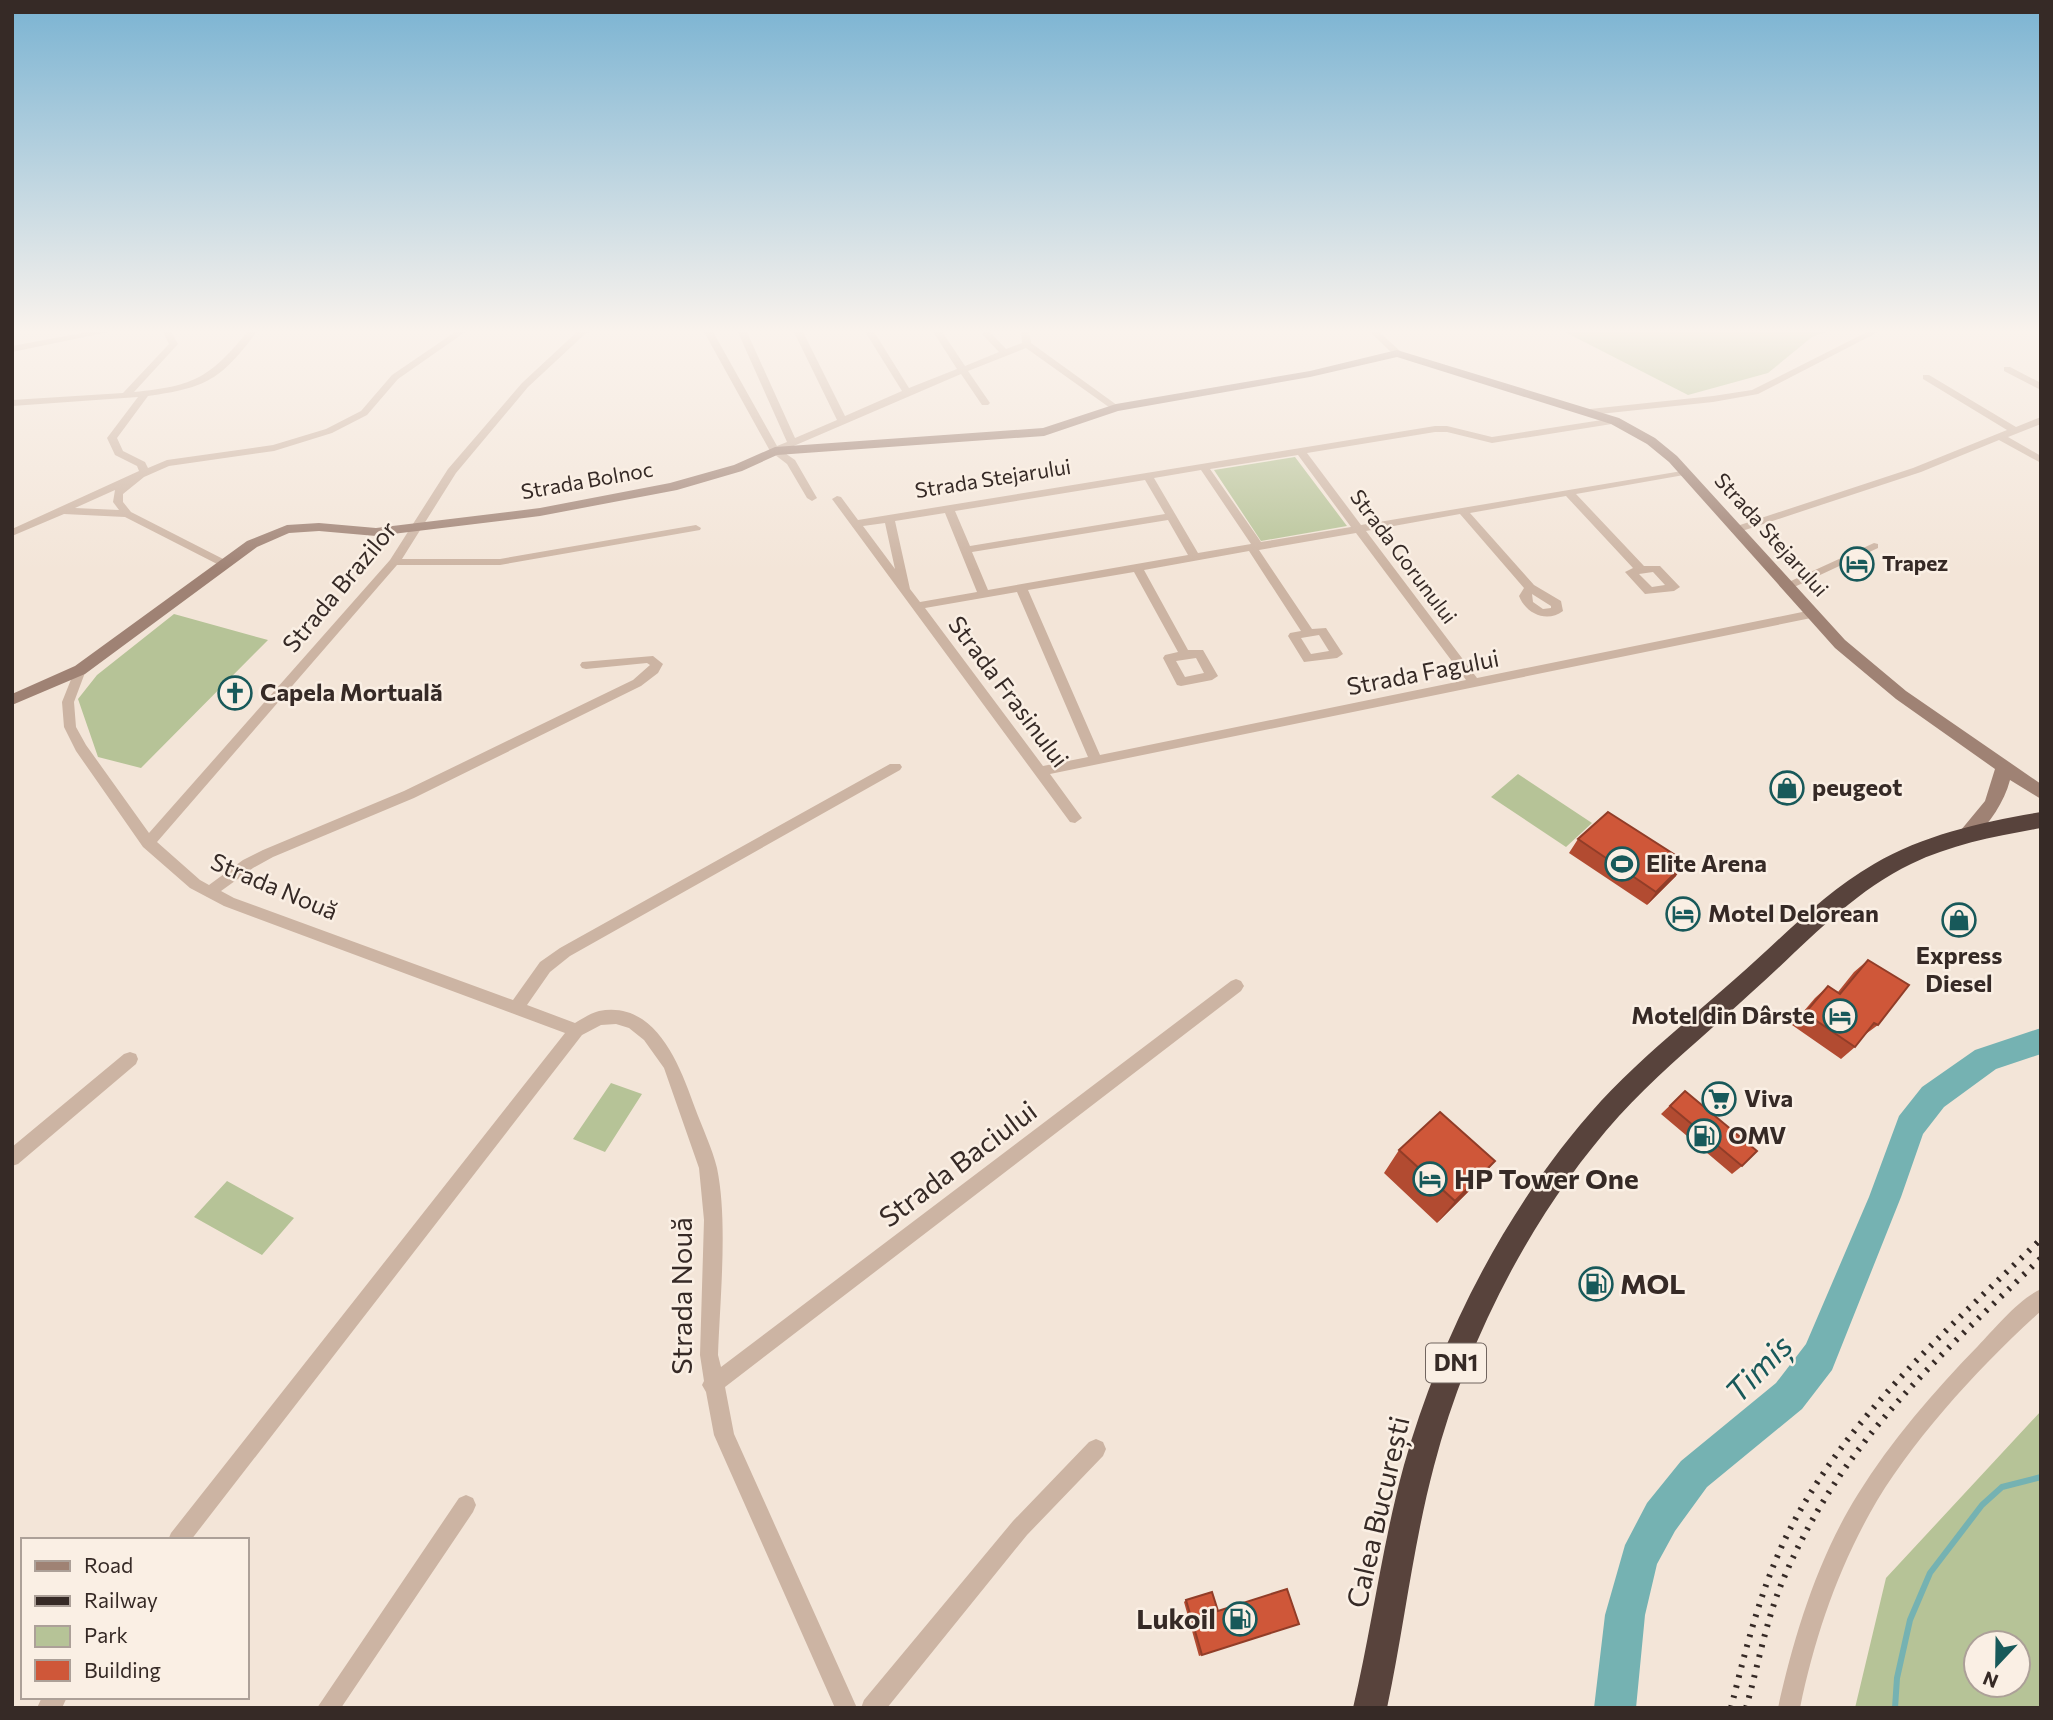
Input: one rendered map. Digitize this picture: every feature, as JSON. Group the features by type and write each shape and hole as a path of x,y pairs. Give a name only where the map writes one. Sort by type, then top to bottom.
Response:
{"highway":[{"name":"Calea București","path":"1370,1708 1385,1648 1410,1503 1428,1435 1446,1385 1499,1275 1542,1202 1583,1142 1646,1074 1856,888 1901,859 1967,835 2041,820"},
{"path":"1385,1648 1385,1708"}],"street":[{"path":"133,410 112,438 119,453 141,464 144,472"},
{"path":"12,533 144,472 185,460 294,444 329,431 366,410"},
{"name":"Strada Brazilor","path":"148,843 394,562 452,471 504,410"},
{"path":"752,410 775,451 791,462 812,498"},
{"path":"777,410 792,443"},
{"path":"838,410 843,421"},
{"path":"775,451 867,410"},
{"name":"Strada Bolnoc","path":"12,700 80,670 252,544 300,526 359,532 417,528 540,512 660,489 737,468 775,451 1044,432 1109,410"},
{"path":"1584,410 1615,421"},
{"path":"1590,412 1606,410"},
{"path":"1981,410 2014,430"},
{"name":"Strada Stejarului","path":"856,524 1442,429 1492,440 1615,421 1651,440 1684,472 1812,614 1880,679 2041,793"},
{"path":"1735,530 1917,470 1998,436 2038,424"},
{"path":"1998,436 2041,460"},
{"name":"Strada Gorunului","path":"1301,452 1475,684"},
{"path":"1204,467 1309,633"},
{"path":"127,514 118,502 118,493 144,472"},
{"path":"916,606 1684,472"},
{"path":"1148,476 1195,557"},
{"path":"1568,492 1641,570"},
{"name":"Strada Frasinului","path":"837,499 1043,771 1075,818"},
{"path":"949,509 984,594"},
{"path":"1463,510 1530,588"},
{"path":"58,511 127,514 225,564"},
{"path":"966,550 1171,516"},
{"name":"Strada Frasinului","path":"888,519 906,593"},
{"path":"394,562 500,562 696,528"},
{"path":"1786,586 1874,546"},
{"path":"1137,567 1185,655"},
{"path":"1021,587 1096,760"},
{"name":"Strada Fagului","path":"1043,771 1812,614"},
{"path":"210,892 227,877 266,854 420,789 636,683 654,670 657,664 649,659 586,665"},
{"name":"Strada Nouă","path":"80,670 68,702 70,727 148,843 210,892 576,1030 599,1018 616,1017 634,1022 650,1035 671,1064 708,1168 713,1220 709,1319 712,1385 724,1435 846,1708"},
{"path":"516,1008 545,967 565,952 895,767"},
{"path":"1967,835 1993,804 2003,781 2004,767"},
{"name":"Strada Baciului","path":"712,1385 1236,986"},
{"path":"180,1538 576,1030"},
{"path":"12,1157 130,1059"},
{"path":"1789,1708 1794,1682 1832,1568 1877,1483 2004,1333 2041,1298"},
{"path":"872,1708 1020,1528 1096,1449"},
{"path":"328,1708 466,1505"}],"green space":[{"path":"1295,457 1347,526 1261,541 1214,470"},
{"path":"174,614 268,640 141,768 98,757 78,699 97,675"},
{"path":"1518,774 1592,823 1566,847 1491,797"},
{"path":"611,1083 642,1094 605,1152 573,1139"},
{"path":"227,1181 294,1218 262,1255 194,1217"},
{"path":"2041,1411 2041,1708 1855,1708 1886,1578"}],"building":[{"path":"1608,812 1686,862 1656,892 1578,839"},
{"name":"Motel din Dârste","path":"1868,960 1909,985 1878,1025 1874,1023 1855,1047 1805,1013 1828,986 1840,994"},
{"path":"1685,1091 1757,1151 1742,1166 1670,1106"},
{"path":"1440,1112 1495,1161 1455,1201 1399,1150"},
{"name":"Lukoil","path":"1287,1589 1299,1624 1202,1655 1186,1600 1212,1592 1218,1611"}],"waterway":[{"name":"Timiș","path":"1615,1708 1625,1615 1639,1559 1661,1517 1694,1474 1789,1396 1819,1357 1885,1197 1910,1126 1933,1097 1986,1059 2041,1041"},
{"path":"1895,1708 1897,1678 1910,1620 1930,1573 1982,1505 2002,1487 2041,1477"}],"railway":[{"path":"2038,1242 2041,1239"},
{"path":"1731,1708 1770,1574 1789,1531 1813,1489 1869,1412 1934,1342 2038,1242"},
{"path":"1746,1708 1777,1595 1806,1531 1833,1486 1895,1405 2041,1258"}],"place":[{"name":"Trapez","path":"1857,564"},
{"name":"Capela Mortuală","path":"235,693"},
{"name":"peugeot","path":"1787,788"},
{"name":"Elite Arena","path":"1622,864"},
{"name":"Motel Delorean","path":"1683,914"},
{"name":"Express Diesel","path":"1959,920"},
{"name":"Motel din Dârste","path":"1840,1016"},
{"name":"Viva","path":"1719,1099"},
{"name":"OMV","path":"1704,1136"},
{"name":"HP Tower One","path":"1430,1179"},
{"name":"MOL","path":"1596,1284"},
{"name":"Lukoil","path":"1240,1619"}]}
